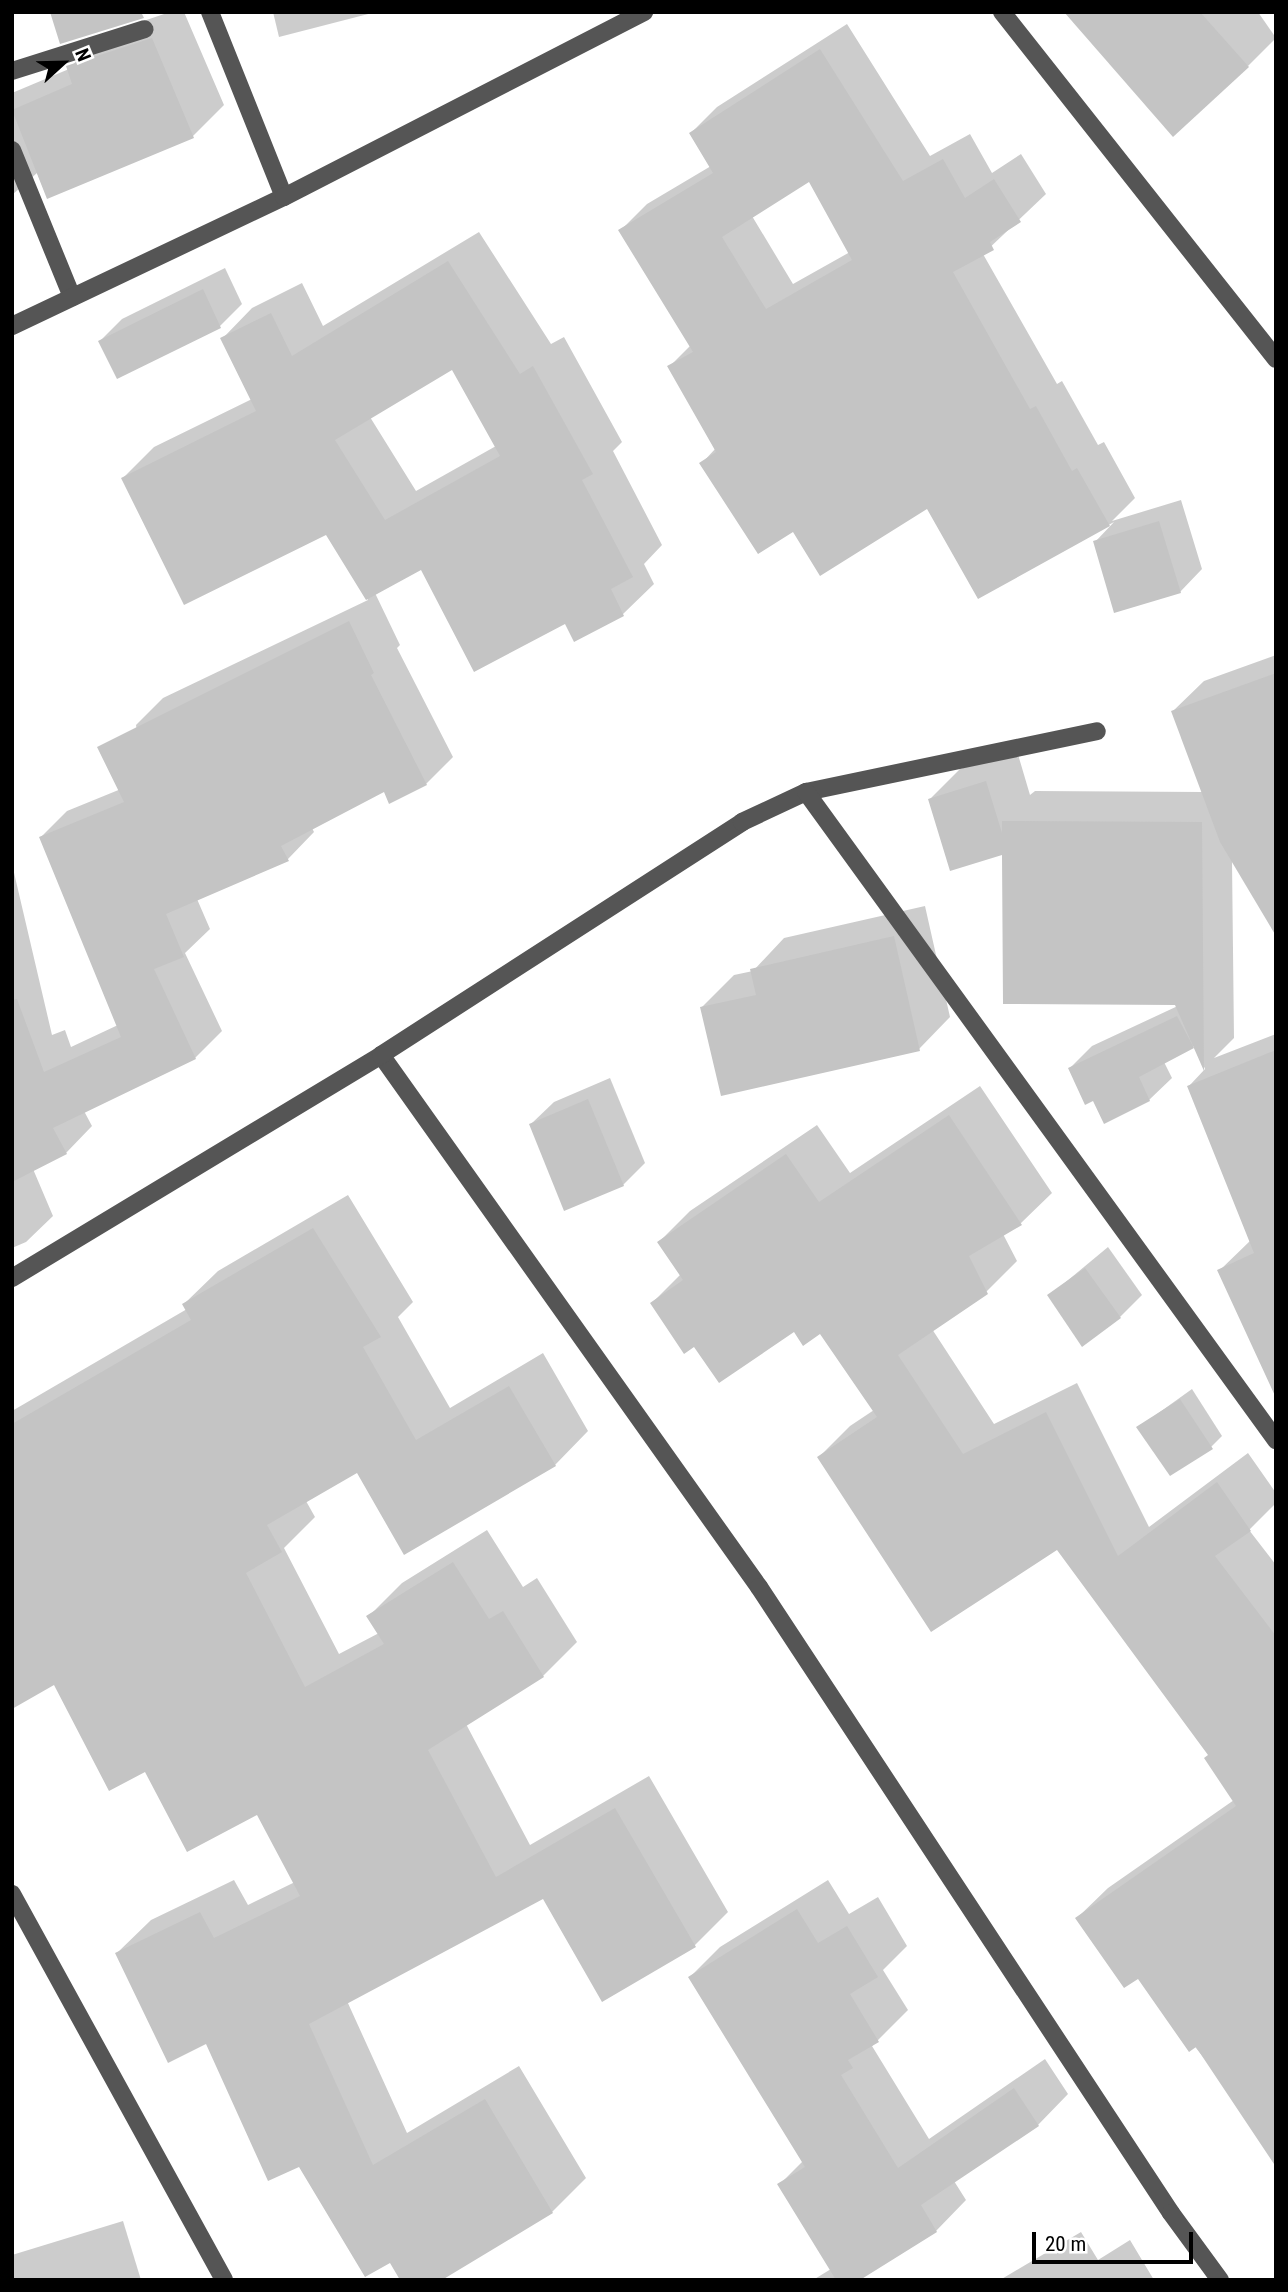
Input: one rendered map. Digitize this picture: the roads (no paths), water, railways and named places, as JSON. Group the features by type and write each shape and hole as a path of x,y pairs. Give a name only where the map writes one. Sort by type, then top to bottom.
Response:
{"street":[{"path":"210,12 284,197"},
{"path":"12,326 284,197 644,12"},
{"path":"1002,12 1276,359"},
{"path":"12,71 145,29"},
{"path":"12,150 72,297"},
{"path":"12,1278 381,1055 742,822 806,792 1097,732"},
{"path":"806,792 1276,1440"},
{"path":"381,1055 759,1587 1171,2213 1220,2280"},
{"path":"12,1894 19,1922 224,2280"}]}
